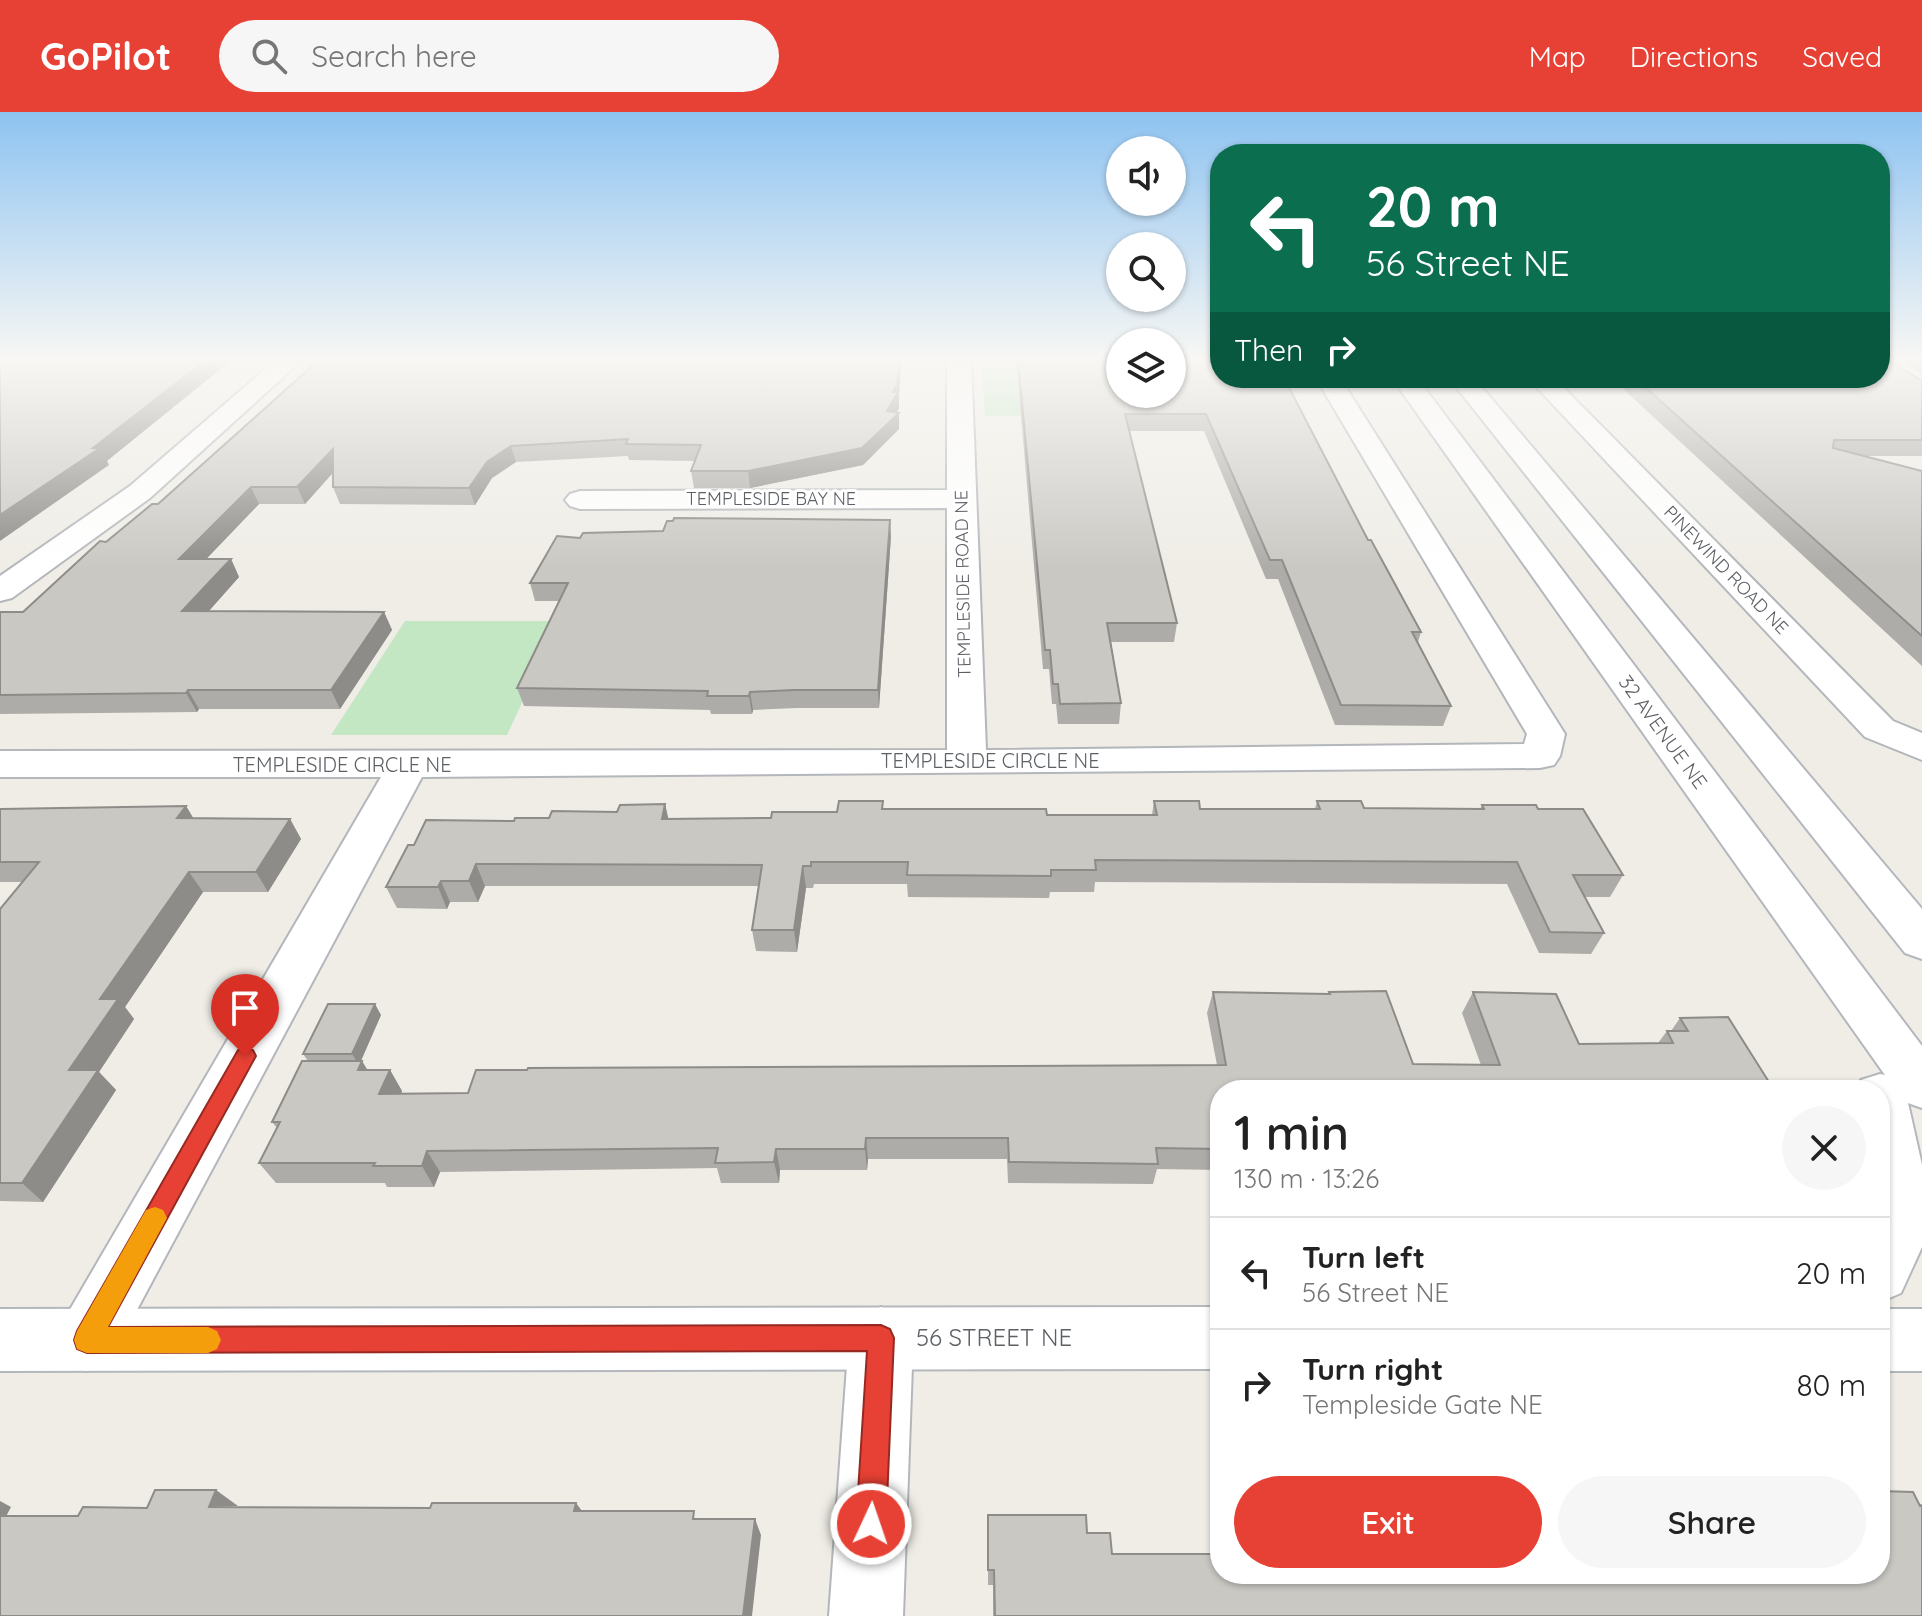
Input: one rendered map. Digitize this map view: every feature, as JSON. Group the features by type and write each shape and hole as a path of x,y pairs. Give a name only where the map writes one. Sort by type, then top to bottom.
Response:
{"street":[{"path":"0,591 140,492 211,429"},
{"name":"TEMPLESIDE ROAD NE","path":"961,429 967,761"},
{"name":"TEMPLESIDE CIRCLE NE","path":"0,764 408,765 1540,756 1546,734 1359,429"},
{"name":"32 AVENUE NE","path":"1441,429 1922,1086"},
{"path":"1503,429 1922,941"},
{"name":"PINEWIND ROAD NE","path":"1589,429 1879,729 1922,748"},
{"name":"TEMPLESIDE BAY NE","path":"580,500 962,499"},
{"path":"87,1340 408,765"},
{"path":"1862,1004 1877,1080"},
{"path":"1890,1146 1905,1219 1890,1251"},
{"path":"866,1616 881,1338"},
{"name":"56 STREET NE","path":"0,1340 1210,1338"},
{"path":"1890,1340 1922,1340"}],"green space":[{"path":"405,621 560,621 507,735 331,735"}],"building":[{"path":"0,429 117,429 93,448 100,448 0,515"},
{"path":"242,429 882,429 862,448 748,471 691,471 701,445 626,444 628,439 511,446 487,462 469,488 333,487 333,449 297,487 251,487 179,559 231,559 182,611 384,612 331,690 0,695 0,612 23,612 100,541 106,542 152,504 158,504"},
{"path":"1025,429 1129,429 1177,623 1107,623 1121,703 1060,704 1058,684 1053,684 1050,650 1045,650"},
{"path":"1213,429 1311,429 1368,540 1371,540 1421,632 1412,632 1451,706 1341,705 1282,560 1270,560"},
{"path":"1692,429 1922,429 1922,440 1834,440 1833,448 1922,471 1922,636"},
{"path":"674,518 890,520 878,690 794,690 750,692 749,696 707,696 708,691 517,688 568,583 530,583 557,536 580,538 583,533 663,531 667,521"},
{"path":"839,801 883,801 882,809 1046,809 1047,815 1157,815 1154,801 1199,801 1200,809 1320,809 1317,801 1361,801 1364,808 1484,809 1482,805 1536,805 1538,809 1583,809 1623,875 1573,875 1604,933 1550,932 1517,862 1095,860 1096,870 1051,870 1051,876 907,875 908,862 811,862 811,866 803,866 794,930 752,930 762,865 476,864 469,881 441,881 438,887 386,887 408,845 414,845 426,820 514,821 515,818 549,818 552,811 617,812 620,805 665,804 662,819 771,818 772,812 837,812"},
{"path":"186,806 177,818 290,819 256,872 189,872 100,999 118,999 69,1070 98,1070 22,1183 0,1183 0,909 39,862 0,862 0,809"},
{"path":"1386,991 1413,1064 1500,1065 1473,992 1556,994 1579,1044 1673,1043 1667,1031 1688,1031 1680,1018 1728,1017 1768,1080 1210,1080 1210,1149 1156,1148 1158,1164 1009,1162 1008,1138 866,1138 865,1149 776,1149 774,1162 715,1163 718,1148 427,1151 422,1166 259,1163 280,1122 272,1122 302,1061 362,1061 358,1070 390,1070 379,1094 468,1093 476,1070 528,1068 1226,1065 1213,992"},
{"path":"328,1004 375,1004 352,1054 303,1054"},
{"path":"155,1490 216,1490 209,1507 430,1508 432,1503 576,1503 574,1511 694,1511 693,1519 755,1519 743,1616 0,1616 0,1516 78,1516 83,1507 147,1508"},
{"path":"1890,1491 1913,1492 1922,1505 1922,1616 995,1616 994,1570 988,1570 988,1515 1086,1515 1087,1533 1110,1533 1112,1554 1210,1554 1210,1584 1890,1584"}],"slow traffic":[{"path":"155,1218 87,1340 208,1340"}],"route":[{"path":"245,1056 87,1340 881,1338 871,1524"}]}
